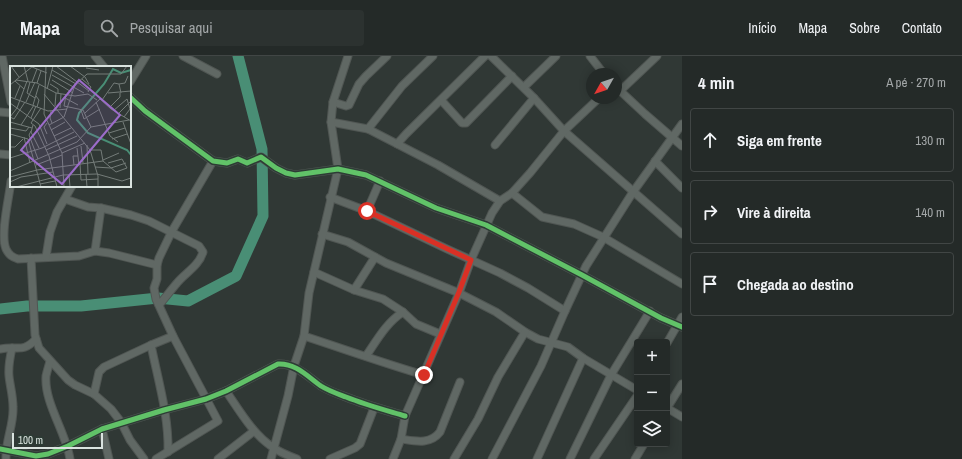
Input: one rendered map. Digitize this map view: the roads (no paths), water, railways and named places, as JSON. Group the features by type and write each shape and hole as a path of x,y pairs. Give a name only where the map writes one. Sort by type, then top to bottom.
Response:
{"street":[{"path":"2,56 3,74 10,98"},
{"path":"94,56 103,66"},
{"path":"131,80 146,56"},
{"path":"183,56 217,74"},
{"path":"271,459 288,396 294,366 304,336 309,293 330,197 338,169 332,122 333,102 348,56"},
{"path":"333,102 346,106 349,105 359,84 387,56"},
{"path":"368,129 402,86 433,56"},
{"path":"397,144 485,56"},
{"path":"491,56 524,87 564,131 682,234"},
{"path":"524,87 556,56"},
{"path":"622,86 657,56"},
{"path":"592,57 600,68"},
{"path":"441,100 462,123 466,123 512,76"},
{"path":"622,94 682,146"},
{"path":"131,98 145,111 213,161 227,163 238,159 247,163 261,157 276,168 286,173 295,175 305,175 338,169 355,172 380,181 436,208 486,225 680,326"},
{"path":"495,145 534,98"},
{"path":"393,459 401,439 405,416 424,375 492,213 500,201 512,193 564,131 593,104"},
{"path":"0,112 10,113"},
{"path":"332,122 368,129 438,165 500,201"},
{"path":"492,459 541,366 564,311 582,274 603,237 633,192 682,124"},
{"path":"0,154 10,155"},
{"path":"156,459 218,421 173,336 154,293 158,275 157,265 159,258 172,231 213,161"},
{"path":"655,161 682,188"},
{"path":"367,211 380,181"},
{"path":"10,187 8,202 1,226 6,251 12,256 18,259 78,256 95,251 157,265"},
{"path":"46,257 50,232 57,212 71,187"},
{"path":"512,193 542,217 574,224 603,237 682,284"},
{"path":"330,197 367,211 507,277 564,311"},
{"path":"0,198 8,202"},
{"path":"65,199 88,207 131,214 172,231 199,246 203,252 201,256 192,268 176,283 159,305"},
{"path":"95,251 101,208"},
{"path":"322,234 348,242 386,263 459,292 496,312 538,339 568,347 583,358 634,388"},
{"path":"354,290 376,257"},
{"path":"31,258 36,339 39,348 68,380 94,394 111,409 121,422 130,440 144,459"},
{"path":"314,272 354,290 383,300 403,312 416,324 440,334"},
{"path":"570,459 611,375 650,311"},
{"path":"366,356 388,325 394,318 403,312"},
{"path":"670,339 680,326 682,317"},
{"path":"454,459 478,419 498,377 525,332"},
{"path":"94,394 99,372 104,367 173,336"},
{"path":"304,336 366,356 382,363 424,375"},
{"path":"0,349 7,347 26,348 36,339"},
{"path":"151,345 164,410 168,437 168,452"},
{"path":"6,459 3,450 11,431 13,407 9,375 9,363 12,348"},
{"path":"537,459 583,358"},
{"path":"50,361 46,375 46,384 52,407 68,446 70,459"},
{"path":"3,450 37,457 48,454 102,429 121,422 206,399 226,391 273,366 283,364 294,366 323,387 374,408 405,416"},
{"path":"401,439 419,442 433,439 437,436 460,382"},
{"path":"670,403 682,384"},
{"path":"226,391 263,440 274,448 297,459"},
{"path":"594,459 634,400"},
{"path":"330,459 348,452 360,444 374,408"},
{"path":"670,410 682,417"},
{"path":"102,429 109,459"},
{"path":"223,457 254,430"},
{"path":"635,459 642,447"}],"waterway":[{"path":"0,309 27,306 81,306 158,298 188,301 236,276 263,216 262,149 238,56"}]}
